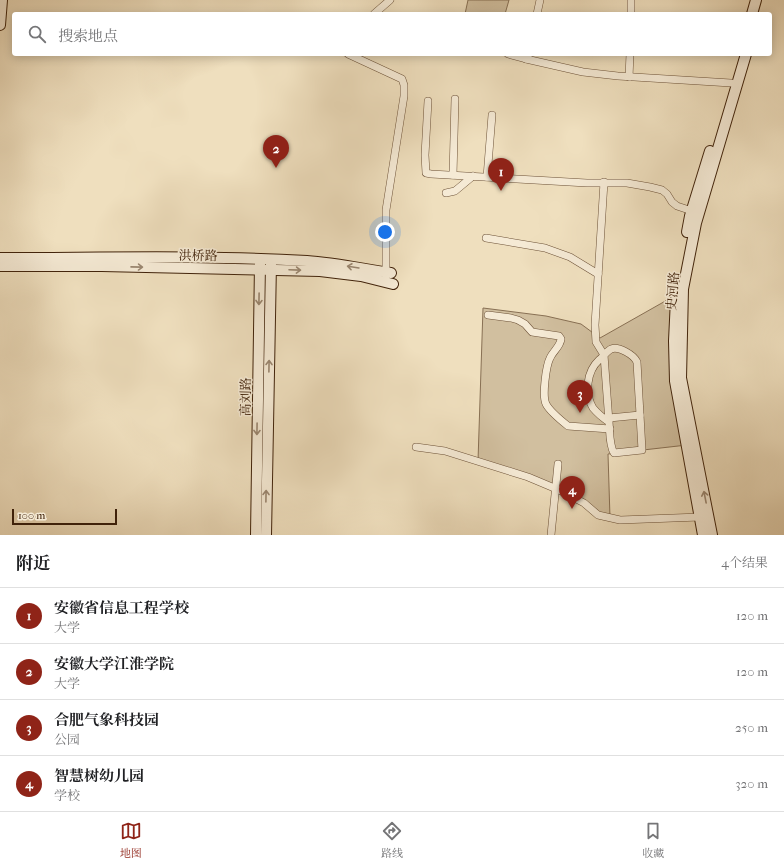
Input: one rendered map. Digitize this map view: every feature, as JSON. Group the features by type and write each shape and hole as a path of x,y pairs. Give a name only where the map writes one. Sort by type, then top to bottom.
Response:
{"street":[{"path":"0,25 2,0"},
{"path":"378,12 390,0"},
{"path":"537,12 540,0"},
{"path":"631,0 631,12"},
{"path":"753,12 756,0"},
{"path":"759,12 762,0"},
{"path":"352,56 402,79 404,85 403,103 386,210 389,278"},
{"path":"528,56 583,72 629,77 731,83"},
{"path":"629,77 630,56"},
{"name":"史河路","path":"703,535 675,381 674,341 677,285 692,211 739,56"},
{"name":"史河路","path":"712,535 681,378 683,289 696,223 745,56"},
{"path":"452,175 455,99"},
{"path":"428,101 425,155 426,173 587,183 627,183 656,188 667,194 672,202 677,206 692,211"},
{"path":"488,177 492,115"},
{"path":"446,193 455,191 473,176"},
{"path":"604,182 595,325 596,342 604,355 612,450 614,454 642,450 637,362 631,354 615,349 611,349 604,355 591,369 588,377 588,386 592,406 598,414 609,423"},
{"path":"486,238 545,248 570,257 598,274"},
{"name":"洪桥路","path":"0,258 260,264 389,278"},
{"name":"洪桥路","path":"0,266 260,264"},
{"name":"高刘路","path":"256,535 260,264"},
{"name":"高刘路","path":"266,535 271,265"},
{"path":"488,315 512,318 525,324 532,332 559,336 561,339 560,344 550,356 546,368 545,395 546,404 568,426 609,423 640,415"},
{"path":"416,447 445,451 528,477 555,488 584,503 598,515 620,520 700,517"},
{"path":"551,535 558,464"}],"shaded area":[{"path":"468,0 509,0 506,12 465,12"},
{"path":"676,295 687,445 608,454 610,518 559,490 478,461 483,308 546,316 581,324 600,338"}],"place":[{"name":"安徽大学江淮学院","path":"276,168"},
{"name":"安徽省信息工程学校","path":"501,191"},
{"name":"合肥气象科技园","path":"580,413"},
{"name":"智慧树幼儿园","path":"572,509"}]}
